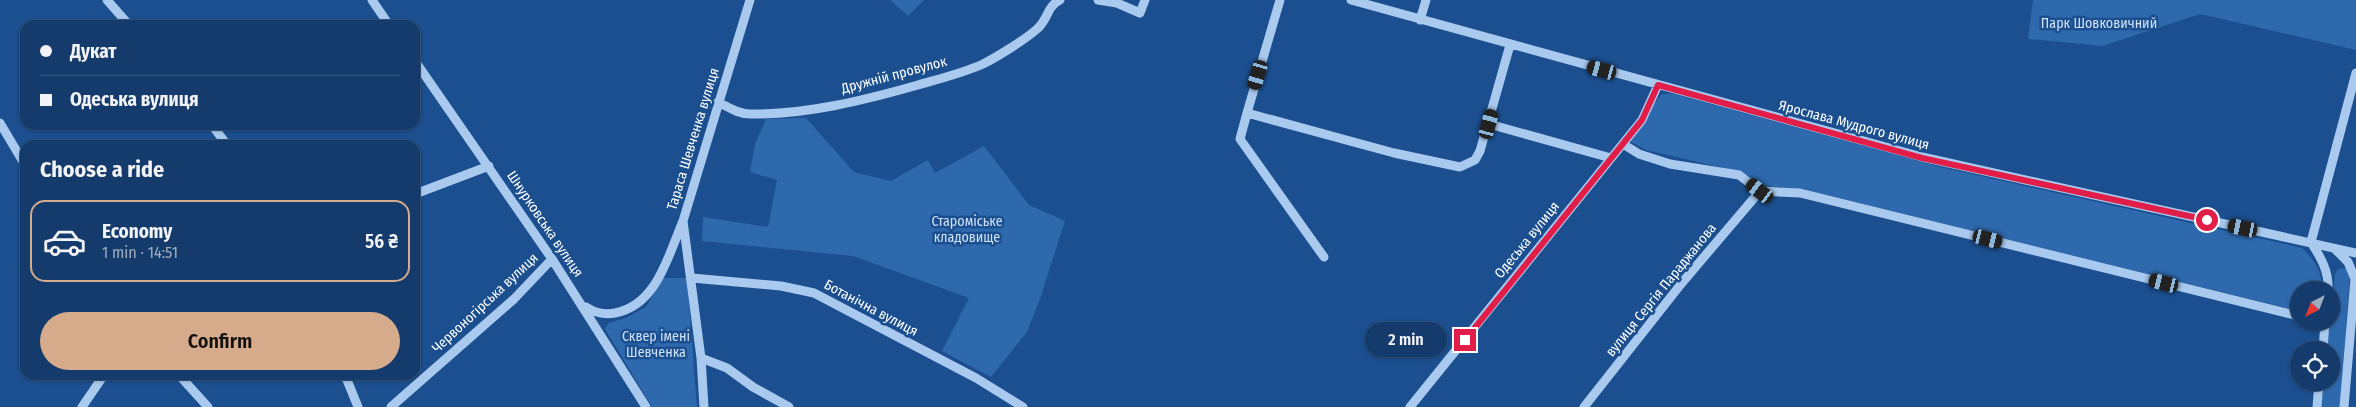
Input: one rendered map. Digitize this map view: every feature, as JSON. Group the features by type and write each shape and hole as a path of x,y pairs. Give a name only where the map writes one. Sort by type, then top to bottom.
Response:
{"street":[{"path":"107,0 125,20"},
{"path":"372,0 386,20"},
{"name":"Тараса Шевченка вулиця","path":"704,407 701,358 692,278 683,221 750,0"},
{"name":"Дружній провулок","path":"718,102 737,112 749,114 809,109 866,100 983,64 1038,28 1049,8 1060,0"},
{"path":"1098,0 1117,3 1140,13 1145,0"},
{"path":"1280,0 1246,112 1240,139 1324,257"},
{"name":"Ярослава Мудрого вулиця","path":"1351,0 1922,158 2356,253"},
{"path":"1420,20 1426,0"},
{"path":"1246,112 1394,153 1460,167 1475,160 1489,124 1510,45"},
{"name":"Шнурковська вулиця","path":"420,68 490,166 582,304 646,407"},
{"path":"2329,281 2329,277 2322,261 2311,242 2356,73"},
{"name":"Одеська вулиця","path":"1410,407 1642,120 1658,85"},
{"path":"0,123 20,157"},
{"path":"1489,124 1611,158"},
{"path":"1622,144 1640,154 1670,164 1739,175 1760,191 1800,192 2290,314"},
{"path":"420,192 490,166"},
{"name":"вулиця Сергія Параджанова","path":"1584,407 1681,284 1760,191"},
{"path":"582,304 595,313 608,314 625,311 640,303 652,291 683,221"},
{"path":"2333,247 2348,262 2355,279 2344,407"},
{"name":"Червоногірська вулиця","path":"391,407 514,299 552,259"},
{"name":"Ботанічна вулиця","path":"692,278 781,286 814,293 976,378 1023,407"},
{"path":"701,358 727,368 754,387 789,407"},
{"path":"82,407 101,380"},
{"path":"184,380 208,407"},
{"path":"347,380 358,407"},
{"path":"2317,407 2318,391"}],"green space":[{"path":"890,0 924,0 908,16"},
{"name":"Парк Шовковичний","path":"2033,0 2356,0 2356,50 2200,14 2103,46 2028,39"},
{"path":"1662,94 1674,94 1940,167 2302,248 2317,267 2321,281 2290,281 2290,309 1802,189 1755,184 1741,172 1646,150 1626,139"},
{"name":"Староміське кладовище","path":"806,118 854,172 891,181 928,160 935,173 984,146 1029,205 1065,221 1040,299 1027,332 991,377 942,351 969,298 853,256 702,241 703,217 768,227 777,180 750,172 755,144 766,119"},
{"path":"2347,268 2350,273 2340,407 2321,407 2323,391 2340,391 2340,341 2328,341 2329,331 2340,331 2340,281 2334,281 2338,269"},
{"name":"Сквер імені Шевченка","path":"663,278 687,278 697,407 652,407 605,329 609,323 626,318 646,307"}],"route":[{"path":"1465,340 1642,120 1658,85 1922,158 2207,220"}]}
